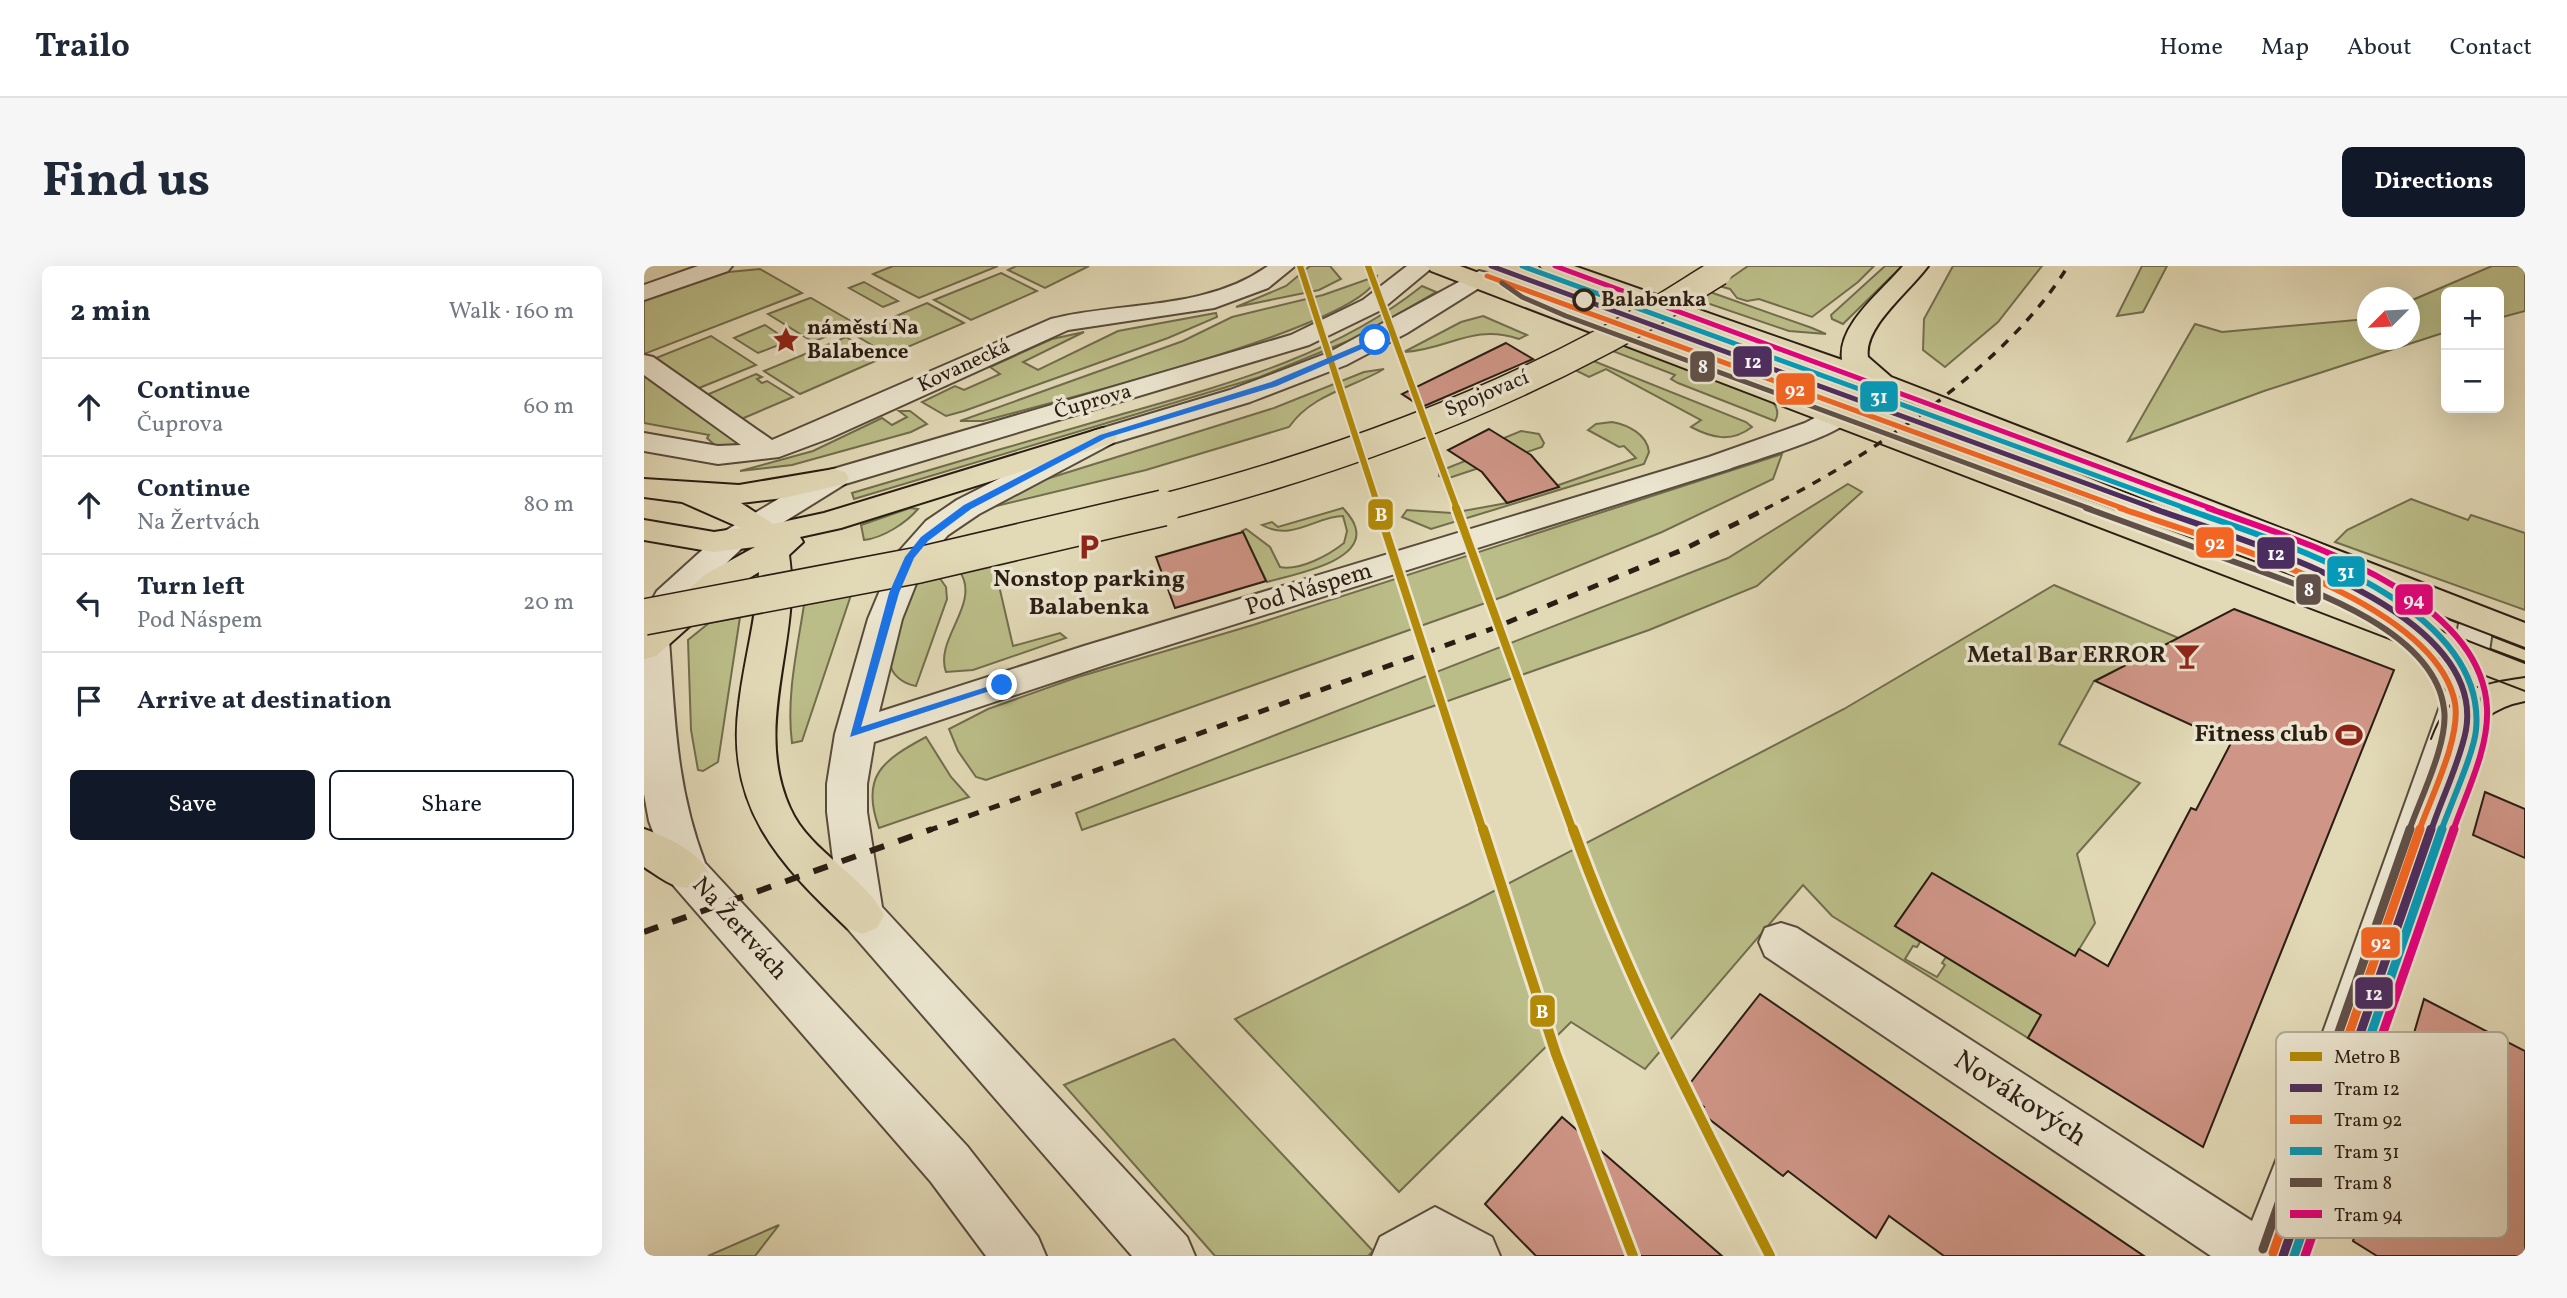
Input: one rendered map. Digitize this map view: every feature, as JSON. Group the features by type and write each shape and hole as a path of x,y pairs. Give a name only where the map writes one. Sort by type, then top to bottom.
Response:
{"main road":[{"path":"1439,266 1489,272 2469,670 2525,677"},
{"path":"1552,266 1881,382 2525,636"},
{"name":"Spojovací","path":"1194,486 1485,373 1612,312 1689,266"},
{"path":"1881,382 1855,360 1853,345 1864,326 1916,266"},
{"name":"Spojovací","path":"1194,486 1350,448 1494,392 1618,333 1723,269"},
{"path":"644,530 700,541 757,537 830,521 1103,437"},
{"path":"693,496 755,495 834,478"},
{"path":"644,590 1194,486"},
{"path":"647,635 921,565 1194,486"},
{"path":"644,488 693,496 721,505 757,537 773,597 757,705 755,741 759,772 779,830 797,856 862,915"},
{"path":"647,635 718,582 757,537"},
{"path":"644,602 647,635"},
{"path":"644,846 688,873"}],"street":[{"path":"644,293 720,266"},
{"name":"Kovanecká","path":"644,442 718,456 768,451 820,432 1060,324 1099,315 1174,308 1216,299 1252,286 1283,266"},
{"name":"Čuprova","path":"757,537 834,478 1300,340 1372,306 1422,266"},
{"name":"Čuprova","path":"1103,437 1240,396 1337,359 1407,323 1489,272"},
{"path":"644,363 768,451"},
{"name":"Pod Náspem","path":"854,734 1096,655 1719,463 1807,432 1842,415"},
{"path":"1103,437 968,507 925,539 910,557 894,593 854,734 847,784 847,812 862,915 1168,1256"},
{"path":"2346,1032 2469,670 2477,618"},
{"name":"Na Žertvách","path":"647,635 660,775 669,821 688,873 949,1164 1019,1256"},
{"name":"Novákových","path":"1781,942 2258,1256"},
{"path":"2265,1256 2276,1227"}],"green space":[{"path":"893,266 998,266 919,298 873,274"},
{"path":"1016,266 1089,266 1045,288 1008,270"},
{"path":"1310,266 1330,266 1341,279 1319,290 1236,307 1286,286"},
{"path":"1748,266 1874,266 1858,282 1812,317 1759,299 1747,301 1737,298 1730,289 1719,286"},
{"path":"1885,266 1902,266 1843,324 1832,319 1831,315"},
{"path":"1953,266 2042,266 1998,322 1945,367 1923,350 1924,319"},
{"path":"2142,266 2167,266 2143,312 2117,316"},
{"path":"2492,266 2525,266 2525,311 2504,317 2504,287 2443,287"},
{"path":"760,269 802,293 644,354 644,300 718,273"},
{"path":"1001,273 1037,291 971,320 934,300"},
{"path":"1377,276 1360,296 1320,318 1264,340 1068,399 983,421 960,421 1183,341 1232,317 1323,295"},
{"path":"864,282 898,301 883,307 849,288"},
{"path":"1422,286 1436,292 1358,337 1260,377 854,499 852,493 1193,394 1274,367 1351,332"},
{"path":"2441,288 2441,334 2420,340 2420,297"},
{"path":"1710,292 1826,334 1789,331 1698,300"},
{"path":"810,298 856,324 813,342 768,314"},
{"path":"927,303 964,323 889,355 853,334"},
{"path":"1216,313 1217,317 1168,338 964,411 946,416 922,402 955,386 964,390 1000,374 990,367 1052,339 1084,332 1023,362 1038,370 1118,331"},
{"path":"1483,316 1527,335 1519,339 1487,334 1404,352 1461,322"},
{"path":"2357,320 2357,350 2390,350 2264,391 2128,441 2195,324 2222,332"},
{"path":"765,325 789,341 758,353 734,338"},
{"path":"711,336 756,365 694,390 651,360"},
{"path":"846,337 882,358 800,394 764,371"},
{"path":"1626,342 1770,399 1777,409 1775,421 1678,383 1671,379 1675,375 1610,350"},
{"path":"1591,360 1746,422 1752,427 1729,437 1699,431 1691,427 1701,420 1606,369 1589,377 1573,369"},
{"path":"1384,369 1321,399 1298,416 1289,427 1146,470 984,509 1040,481 1274,408 1364,372"},
{"path":"644,372 753,448 718,448 707,438 709,435 644,423"},
{"path":"756,374 762,377 757,379 762,383 767,381 793,397 739,420 704,396"},
{"path":"899,411 910,411 927,424 911,432 792,465 740,471 813,451 882,418 892,425 907,417"},
{"path":"1612,422 1630,428 1645,440 1649,452 1644,464 1431,529 1402,517 1407,510 1452,513 1507,503 1636,458 1624,446 1619,447 1588,430 1596,424"},
{"path":"1521,431 1539,434 1544,443 1542,447 1449,478 1439,476 1440,471 1510,443 1504,438"},
{"path":"1782,454 1773,479 1662,532 1505,596 986,780 976,777 958,751 949,729 988,709 1078,677 1253,625"},
{"path":"1848,484 1862,492 1757,586 1649,630 1082,830 1076,813 1728,558"},
{"path":"2411,499 2468,520 2471,515 2525,533 2525,610 2335,542 2347,530"},
{"path":"910,508 918,509 886,533 864,540 861,525"},
{"path":"1343,508 1355,526 1356,538 1350,549 1324,565 1267,582 1242,531 1246,529 1270,547 1280,567 1296,567 1322,557 1344,543 1347,531 1343,516 1294,530 1284,531 1262,525 1272,522 1278,527"},
{"path":"994,564 1013,646 1060,633 1066,638 973,670 946,672 946,647 965,596 965,584 960,572"},
{"path":"939,577 946,587 947,599 916,686 895,675 890,661 891,653 916,582"},
{"path":"2054,585 2181,639 2094,681 2059,744 2140,783 2077,854 2095,923 2075,956 1932,873 1895,926 1920,942 1917,947 1913,946 1905,959 1937,977 1945,965 1942,963 1946,957 2041,1015 2028,1038 1832,916 1803,885 1645,1069 1571,1022 1399,1192 1235,1019 1469,904 1844,709"},
{"path":"851,595 802,741 792,743 791,691 804,605"},
{"path":"740,617 718,762 703,771 698,770 691,730 688,640 709,623"},
{"path":"926,737 951,777 969,797 879,828 872,795 879,772 887,762"},
{"path":"1174,1039 1373,1251 1368,1256 1215,1256 1064,1085"},
{"path":"779,1225 755,1256 708,1256"}],"building":[{"path":"1506,343 1533,359 1422,407 1402,394"},
{"path":"1489,429 1531,455 1559,487 1507,503 1482,472 1448,450"},
{"path":"1243,532 1266,581 1175,608 1156,557"},
{"path":"2234,609 2394,670 2203,1147 2028,1038 2041,1015 1895,926 1932,873 2075,956 2079,949 2108,966 2191,808 2196,810 2231,743 2095,681"},
{"path":"2485,792 2525,809 2525,858 2473,835"},
{"path":"1760,994 2144,1256 1944,1256 1889,1216 1876,1238 1788,1171 1783,1176 1700,1112 1704,1107 1684,1091"},
{"path":"2424,999 2488,1032 2414,1032"},
{"path":"2508,1042 2525,1051 2525,1256 2377,1256 2353,1241 2354,1238 2508,1238"},
{"path":"1562,1117 1722,1256 1536,1256 1485,1204"}],"tram line":[{"name":"12","path":"1491,266 2303,563 2351,585 2399,614 2420,631 2439,650 2454,672 2464,697 2466,729 2361,1032"},
{"name":"31","path":"1522,266 2307,553 2366,582 2422,619 2444,641 2462,667 2473,697 2476,731 2372,1032"},
{"name":"94","path":"1555,266 2344,558 2397,587 2447,628 2466,652 2480,678 2487,708 2485,739 2383,1032"},
{"name":"92","path":"1487,276 2299,573 2345,594 2413,637 2431,655 2445,676 2454,700 2455,728 2350,1032"},
{"name":"8","path":"1502,283 1522,297 1566,316 2329,597 2369,619 2410,650 2439,688 2445,710 2443,733 2339,1032"},
{"path":"2303,563 2525,648"},
{"path":"2286,570 2525,663"},
{"path":"2431,739 2438,722 2456,699 2479,687 2525,677"},
{"path":"2460,752 2472,733 2486,719 2503,708 2525,702"},
{"name":"8","path":"2263,1249 2276,1212"},
{"name":"92","path":"2273,1253 2278,1238"},
{"name":"12","path":"2283,1256 2289,1238"},
{"name":"31","path":"2294,1256 2300,1238"},
{"name":"94","path":"2305,1256 2311,1238"}],"railway":[{"path":"1765,509 1847,463 1933,406 2010,339 2042,303 2068,266"},
{"path":"927,831 1494,628 1682,550 1768,508"},
{"path":"644,932 932,829"}],"metro line":[{"name":"B","path":"1300,266 1556,1054 1633,1256"},
{"name":"B","path":"1368,266 1591,879 1673,1064 1770,1256"}],"place":[{"name":"Balabenka","path":"1584,300"},
{"name":"náměstí Na Balabence","path":"786,340"},
{"name":"Nonstop parking Balabenka","path":"1089,547"},
{"name":"Metal Bar ERROR","path":"2187,656"},
{"name":"Fitness club","path":"2349,735"}],"route":[{"path":"1002,685 854,734 868,675 894,593 910,557 925,539 968,507 1103,437 1274,384 1337,359 1375,340"}]}
